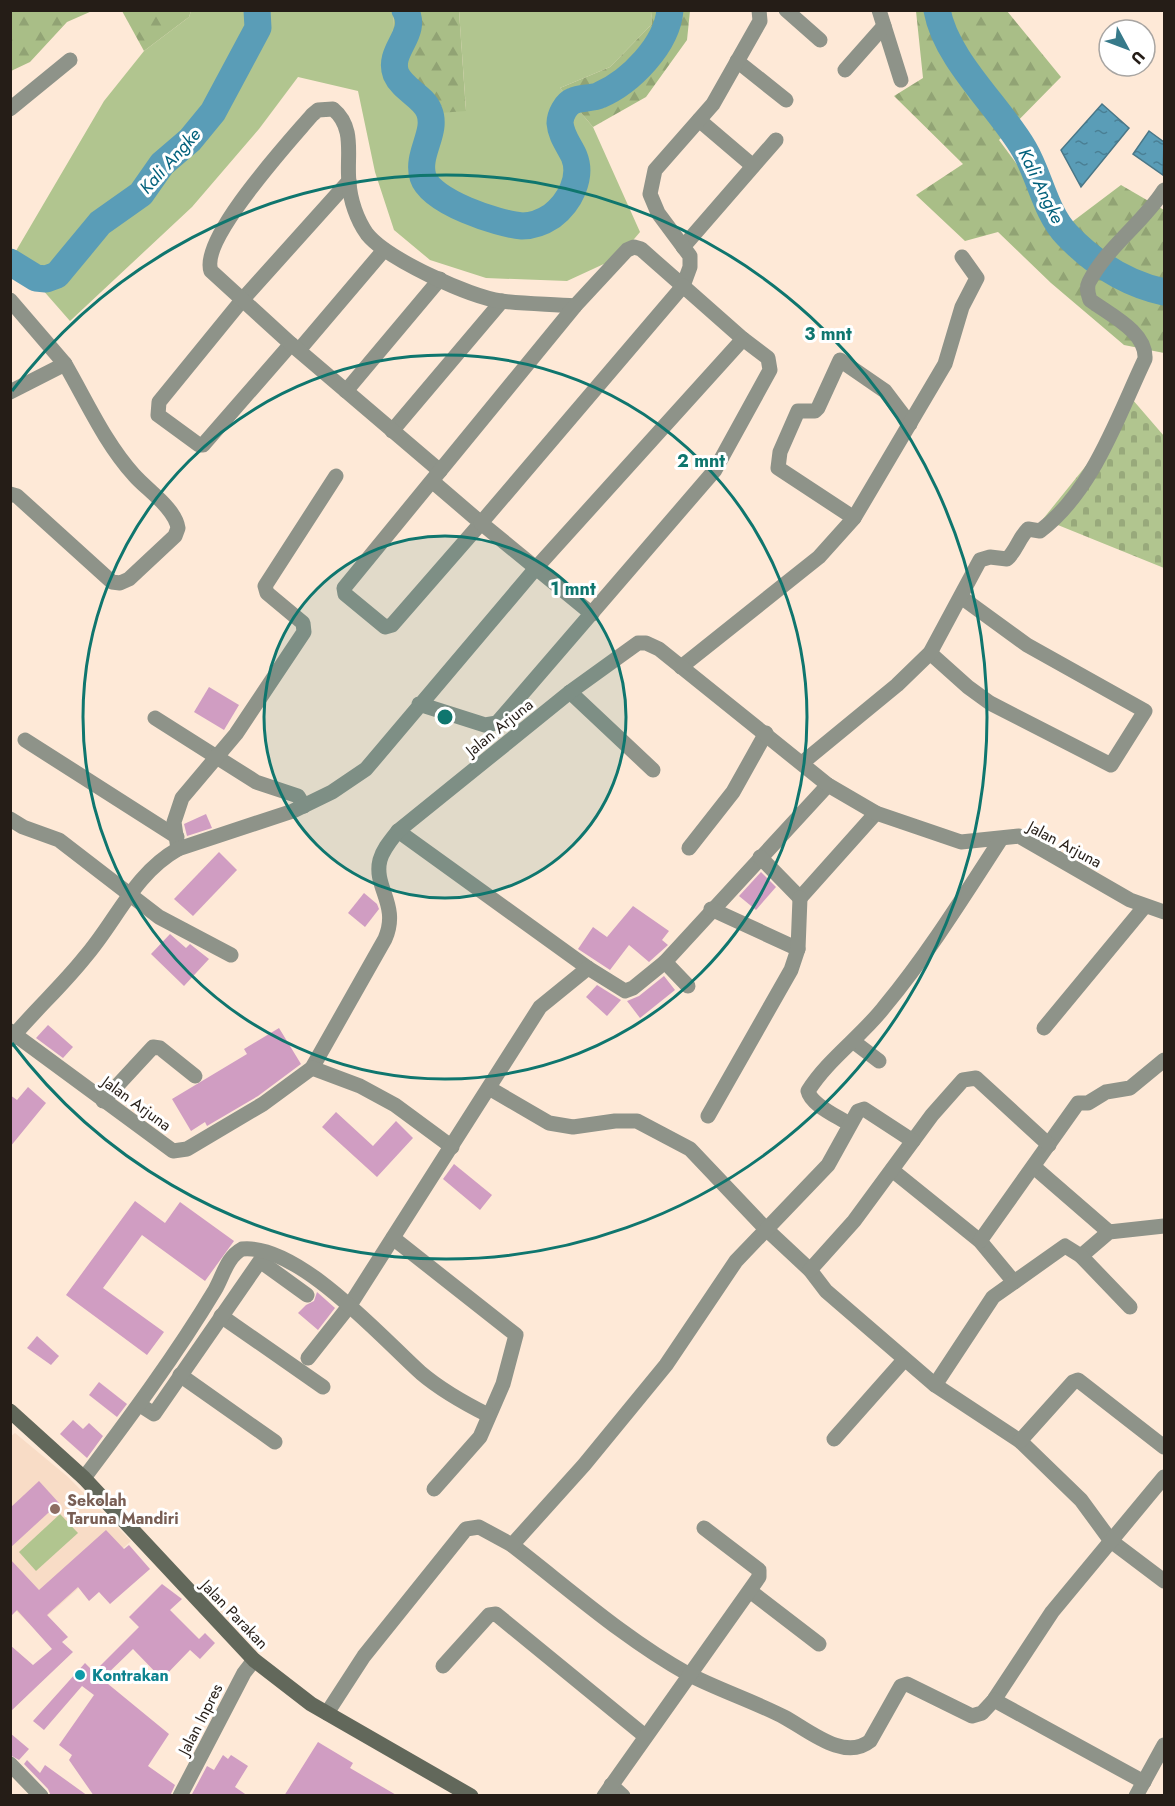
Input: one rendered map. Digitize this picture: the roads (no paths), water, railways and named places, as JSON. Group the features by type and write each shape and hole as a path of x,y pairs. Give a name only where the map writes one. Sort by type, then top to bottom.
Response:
{"street":[{"path":"418,704 485,725 493,725 715,470 770,369 768,358 743,339 683,286 641,249 634,247 627,250 575,306 344,588 345,594 382,626 392,625 683,286 690,267 690,256 657,213 650,194 655,170 713,104 760,21 759,10"},
{"path":"786,10 820,40"},
{"path":"879,10 901,80"},
{"path":"845,70 884,26"},
{"path":"10,109 70,60"},
{"path":"737,61 786,100"},
{"path":"575,306 502,301 483,297 440,279 384,250 361,224 349,182 350,144 347,131 333,109 318,110 237,203 210,257 211,271 392,430 481,523 591,614"},
{"path":"699,120 753,166"},
{"path":"683,247 776,140"},
{"path":"349,182 243,299 159,402 158,415 199,445 203,445 384,250"},
{"path":"802,764 897,685 930,652 980,560 990,557 1006,559 1013,553 1021,536 1028,530 1040,531 1058,518 1092,470 1145,359 1146,349 1140,338 1090,300 1087,291 1089,282 1154,207 1164,190"},
{"path":"681,667 819,557 854,518 945,364 962,308 977,278 962,257"},
{"path":"346,391 440,279"},
{"path":"10,300 65,364 123,463 176,519 178,528 176,533 129,579 120,583 112,582 17,496 10,494"},
{"path":"392,430 502,301"},
{"name":"Jalan Arjuna","path":"743,339 536,568 418,704 366,769 346,784 304,806 178,843 128,895 87,956 12,1035 173,1152 183,1151 263,1104 312,1068 388,932 391,918 379,863 383,852 398,831 570,692 638,643 646,643 659,649 828,785 876,813 961,842 1001,840 1019,836 1130,900 1164,912"},
{"path":"854,518 778,468 780,452 798,411 815,411 818,408 840,360 885,391 910,424"},
{"path":"10,392 65,364"},
{"path":"178,843 174,822 179,804 257,704 304,632 303,623 267,593 265,586 336,476"},
{"path":"930,652 968,687 990,703 1111,765 1145,711 1027,645 961,597"},
{"path":"570,692 653,770"},
{"path":"155,718 256,782 298,796 304,806"},
{"path":"689,848 733,792 766,733"},
{"path":"24,740 178,843"},
{"path":"398,831 588,968 625,991 633,988 665,962 711,909 828,785"},
{"path":"708,1116 786,980 798,949 800,898 876,813"},
{"path":"10,819 23,827 59,840 128,895 177,929 231,956"},
{"path":"849,1124 816,1103 809,1097 808,1091 817,1078 854,1042 906,980 1001,840"},
{"path":"760,857 800,898"},
{"path":"1044,1028 1145,906"},
{"path":"711,909 798,949"},
{"path":"665,962 688,986"},
{"path":"308,1358 350,1305 544,1002 588,968"},
{"path":"854,1042 879,1061"},
{"path":"103,1101 153,1047 160,1048 195,1076"},
{"path":"980,1241 1078,1103 1088,1103 1106,1092 1130,1088 1164,1060"},
{"path":"312,1068 360,1086 395,1105 452,1147"},
{"path":"810,1270 854,1221 932,1115 969,1077 976,1078 1049,1145"},
{"path":"489,1088 549,1123 562,1127 637,1121 690,1149 765,1228 810,1270 826,1291 935,1385 1020,1441 1081,1500 1111,1541 1164,1581"},
{"path":"512,1545 584,1465 666,1365 726,1273 765,1228 828,1165 858,1111 864,1109 913,1141"},
{"path":"1034,1167 1109,1232"},
{"path":"892,1170 980,1241 1014,1282"},
{"path":"1081,1256 1109,1232 1164,1226"},
{"path":"393,1238 516,1335 503,1384 476,1443 434,1489"},
{"path":"935,1385 993,1298 1065,1246 1081,1256 1130,1307"},
{"path":"84,1478 140,1405 239,1250 252,1248 282,1259 350,1305 422,1373 461,1401 488,1415"},
{"path":"140,1405 154,1414 260,1261 307,1295"},
{"path":"221,1316 323,1387"},
{"path":"834,1439 904,1360"},
{"path":"180,1375 274,1442"},
{"path":"1020,1441 1073,1382 1078,1380 1164,1447"},
{"name":"Jalan Parakan","path":"10,1411 84,1478 254,1660 311,1704 471,1796"},
{"path":"327,1713 364,1656 466,1529 479,1527 512,1545 636,1640 688,1674 783,1717 831,1743 849,1749 863,1746 870,1741 901,1686 907,1684 972,1716 982,1713 994,1700 1052,1612 1164,1477"},
{"path":"613,1792 645,1736 759,1577 759,1570 704,1528"},
{"path":"750,1592 819,1644"},
{"path":"443,1666 489,1615 496,1614 645,1736"},
{"name":"Jalan Inpres","path":"180,1796 239,1682 254,1660"},
{"path":"994,1700 1142,1791 1164,1745"},
{"path":"12,1769 41,1796"}],"water":[{"path":"1102,104 1129,128 1081,187 1061,150"},
{"path":"1149,131 1164,142 1163,175 1133,154"}],"waterway":[{"name":"Kali Angke","path":"10,262 36,278 46,279 57,275 100,223 141,194 162,164 190,140 213,112 258,28 257,10"},
{"name":"Kali Angke","path":"405,10 408,27 394,65 399,80 422,101 429,111 431,127 422,160 423,177 438,195 466,210 522,226 538,223 552,216 564,204 573,189 577,173 576,164 560,123 566,107 570,102 600,95 635,72 662,36 670,10"},
{"name":"Kali Angke","path":"937,10 942,29 962,65 1024,149 1059,226 1088,255 1112,271 1137,284 1164,292"}],"place":[{"name":"Sekolah Taruna Mandiri","path":"55,1509"},
{"name":"Kontrakan","path":"80,1675"}]}
